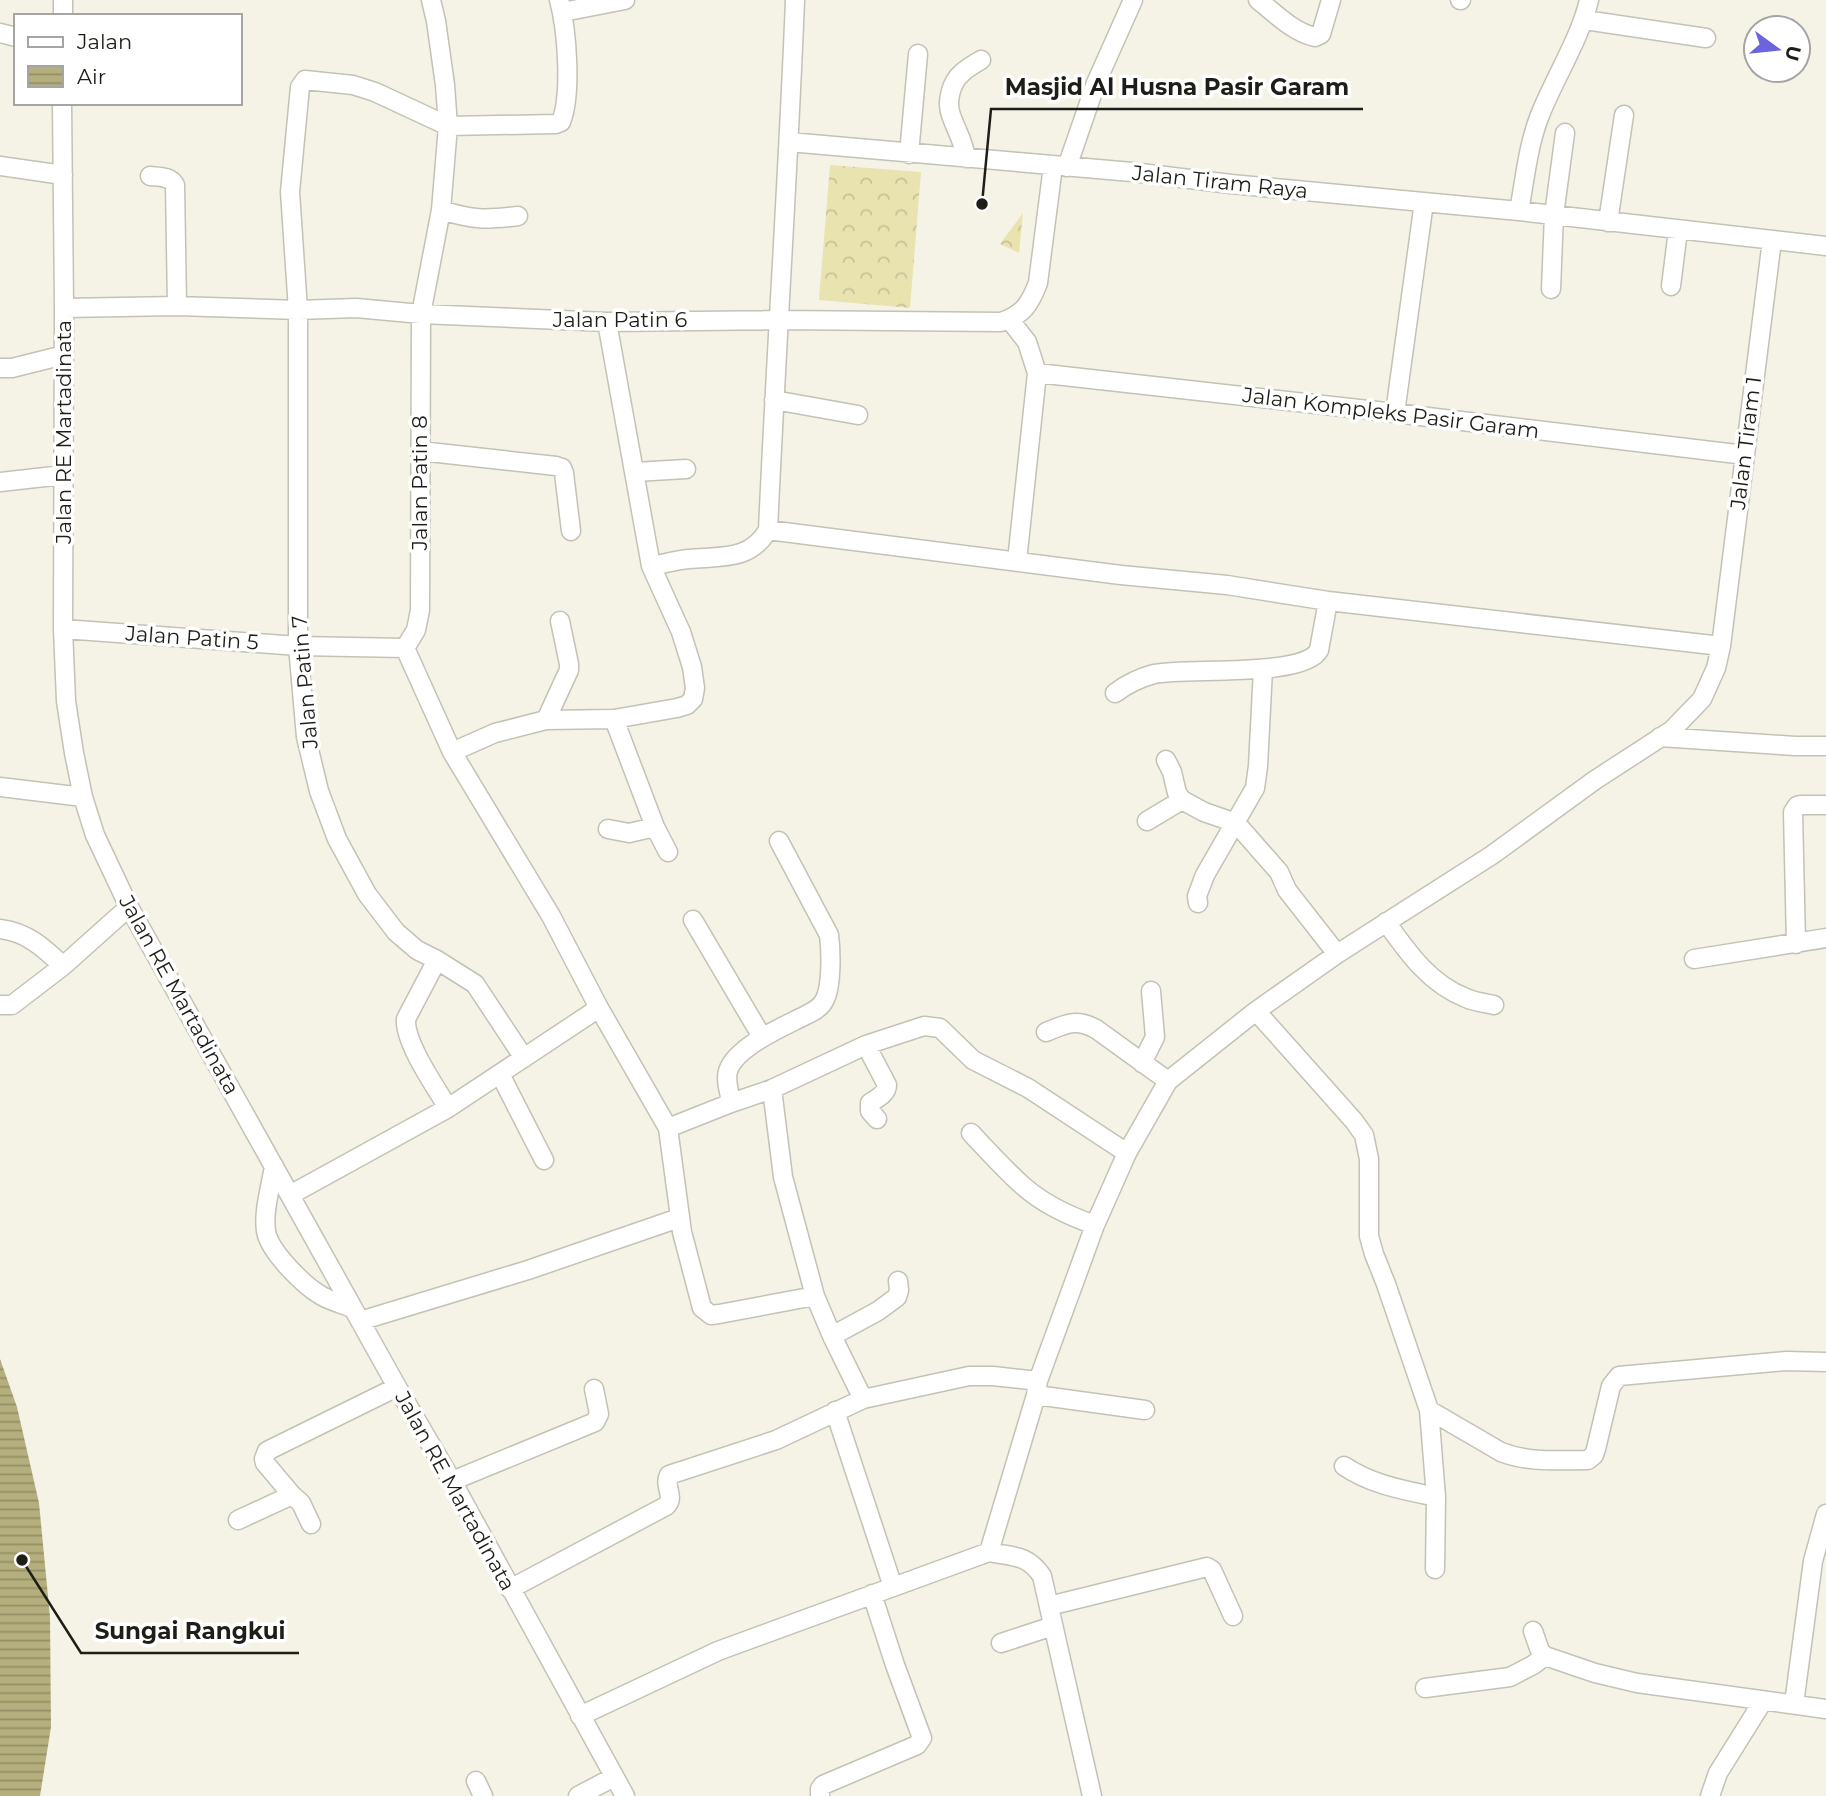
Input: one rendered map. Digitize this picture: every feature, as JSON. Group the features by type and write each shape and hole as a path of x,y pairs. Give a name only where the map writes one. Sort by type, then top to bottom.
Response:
{"street":[{"name":"Jalan Patin 8","path":"405,648 416,630 420,610 421,314 441,210 447,125 445,85 431,0"},
{"path":"447,125 555,124 561,121 566,82 566,38 561,6 625,0"},
{"path":"651,566 686,559 726,557 745,552 757,545 768,530 795,0"},
{"path":"1027,342 1032,300 1038,283 1060,166 1133,0"},
{"path":"1258,0 1294,29 1315,37 1321,34 1331,0"},
{"path":"1519,211 1533,133 1585,20 1590,0"},
{"path":"1585,20 1706,38"},
{"path":"909,154 918,54"},
{"path":"966,158 964,145 949,112 948,103 959,75 981,60"},
{"name":"Jalan Patin 7","path":"447,125 353,85 304,80 302,83 290,191 298,310 298,646 306,737 319,791 337,839 367,894 396,932 417,950 475,984 524,1058"},
{"name":"Jalan RE Martadinata","path":"62,105 65,308 63,629 66,701 83,797 95,835 129,907 452,1481 625,1796"},
{"path":"1608,222 1624,116"},
{"path":"1551,289 1554,215 1565,133"},
{"name":"Jalan Tiram Raya","path":"789,142 1132,172 1519,211 1826,246"},
{"path":"0,166 62,175"},
{"path":"150,176 167,178 175,185 177,306"},
{"path":"1395,413 1424,202"},
{"path":"441,210 486,220 518,216"},
{"path":"1671,286 1678,230"},
{"name":"Jalan Tiram 1","path":"1168,1081 1256,1011 1337,954 1492,855 1595,780 1672,730 1702,699 1716,668 1721,646 1772,240"},
{"path":"1017,561 1037,373 1027,342 1009,319 1023,311 1032,300"},
{"name":"Jalan Patin 6","path":"65,308 356,308 421,314 607,321 983,323 1009,319"},
{"path":"452,752 495,733 545,720 614,719 687,705 692,699 695,688 692,667 681,632 651,566 607,321"},
{"path":"0,368 12,368 64,355"},
{"name":"Jalan Kompleks Pasir Garam","path":"1037,373 1745,455"},
{"path":"774,400 858,415"},
{"path":"421,451 562,468 571,531"},
{"path":"635,472 686,469"},
{"path":"0,482 63,475"},
{"path":"768,530 1121,575 1227,585 1328,601 1721,646"},
{"path":"1115,693 1129,683 1156,674 1263,669 1303,662 1317,655 1328,601"},
{"path":"545,720 569,670 559,621"},
{"name":"Jalan Patin 5","path":"63,629 298,646 405,648"},
{"path":"405,648 452,752 551,916 599,1008 668,1128 679,1218 702,1308 706,1313 719,1314 815,1296"},
{"path":"1198,903 1197,896 1205,875 1255,788 1263,669"},
{"path":"614,719 655,827 668,852"},
{"path":"1661,737 1826,746"},
{"path":"1166,760 1182,800 1236,823 1279,872 1287,890 1337,954"},
{"path":"0,787 83,797"},
{"path":"1147,821 1182,800"},
{"path":"1796,944 1794,808 1800,805 1826,805"},
{"path":"608,829 629,833 655,827"},
{"path":"732,1103 727,1078 733,1061 762,1037 816,1010 825,1000 828,989 831,950 829,935 779,841"},
{"path":"0,1005 12,1005 63,966 129,907"},
{"path":"693,920 762,1037"},
{"path":"1386,922 1411,957 1439,984 1467,999 1494,1005"},
{"path":"0,929 35,940 63,966"},
{"path":"1694,959 1826,938"},
{"path":"438,960 405,1023 406,1031 447,1108"},
{"path":"1142,1063 1155,1037 1151,990"},
{"path":"290,1195 447,1108 599,1008"},
{"path":"1256,1011 1364,1135 1369,1158 1369,1236 1429,1410 1436,1497 1435,1569"},
{"path":"989,1552 1037,1388 1095,1225 1127,1153 1168,1081 1087,1024 1069,1023 1046,1032"},
{"path":"668,1128 772,1089 866,1045 924,1026 933,1026 940,1028 973,1060 1028,1088 1127,1153"},
{"path":"866,1045 887,1085 887,1090 870,1103 870,1111 877,1119"},
{"path":"500,1074 544,1160"},
{"path":"772,1089 783,1177 815,1296 863,1399"},
{"path":"971,1133 1023,1186 1049,1205 1095,1225"},
{"path":"274,1166 266,1231 271,1245 298,1279 322,1296 356,1314 528,1270 679,1218"},
{"path":"832,1336 878,1311 897,1297 898,1281"},
{"path":"1429,1410 1509,1455 1527,1459 1588,1460 1594,1455 1611,1386 1619,1376 1786,1362 1826,1362"},
{"path":"510,1589 666,1506 671,1498 667,1484 668,1475 776,1440 863,1399 968,1376 993,1376 1037,1388 1145,1410"},
{"path":"311,1524 301,1503 265,1463 267,1451 397,1387"},
{"path":"452,1481 595,1422 598,1414 594,1389"},
{"path":"835,1411 893,1587"},
{"path":"1344,1466 1378,1484 1436,1497"},
{"path":"238,1520 292,1495"},
{"path":"1794,1704 1813,1561 1826,1514"},
{"path":"580,1716 718,1651 989,1552 1024,1559 1032,1563 1042,1576 1092,1796"},
{"path":"1049,1606 1207,1567 1212,1570 1233,1616"},
{"path":"820,1796 820,1789 824,1785 917,1745 922,1738 872,1594"},
{"path":"1001,1643 1053,1626"},
{"path":"1533,1631 1540,1651 1545,1656 1595,1673 1637,1683 1826,1709"},
{"path":"1425,1688 1510,1677 1545,1656"},
{"path":"1710,1796 1718,1773 1763,1701"},
{"path":"578,1796 614,1777"}],"green space":[{"path":"830,165 921,172 910,308 819,300"},
{"path":"1023,213 1019,253 1000,244"}],"water":[{"path":"0,1359 17,1407 39,1503 50,1617 51,1727 40,1796 0,1796"}],"place":[{"name":"Masjid Al Husna Pasir Garam","path":"982,204"},
{"name":"Sungai Rangkui","path":"22,1560"}]}
